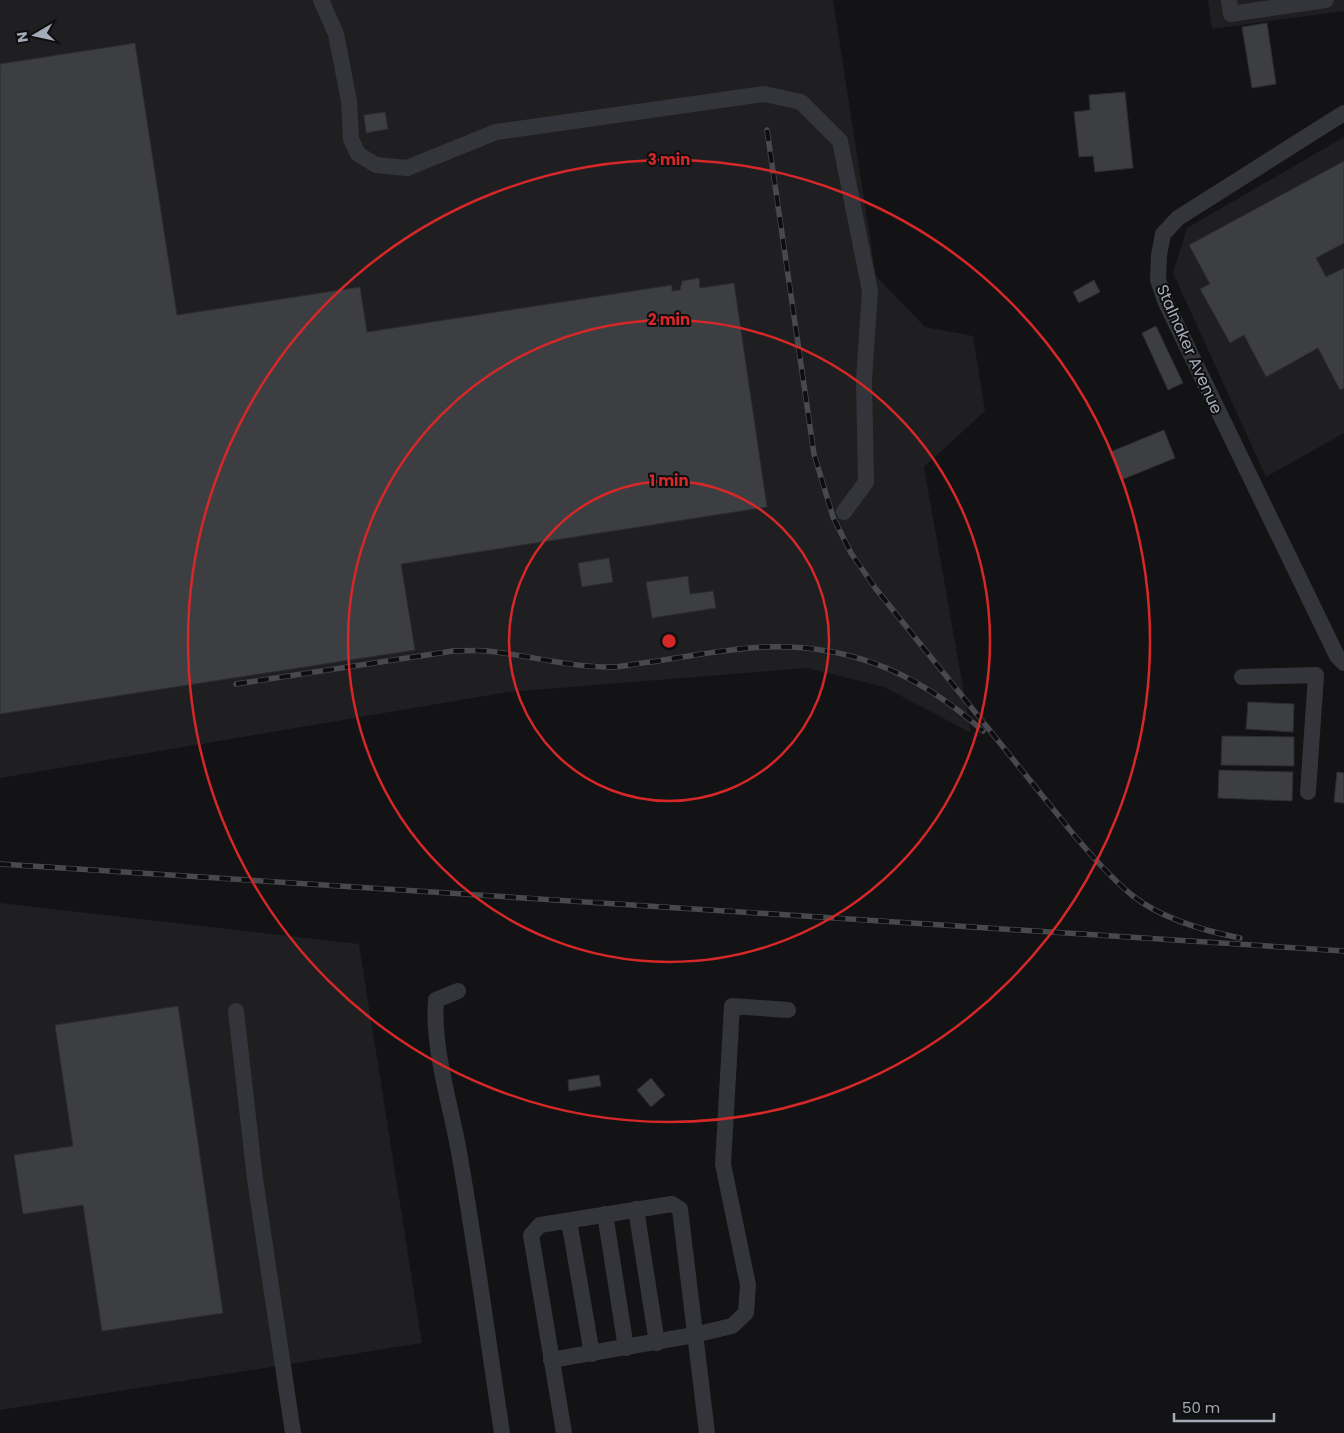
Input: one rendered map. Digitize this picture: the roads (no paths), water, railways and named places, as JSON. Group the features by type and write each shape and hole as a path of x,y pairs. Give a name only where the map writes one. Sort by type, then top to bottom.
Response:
{"street":[{"path":"321,0 336,34 349,101 350,139 358,154 376,165 408,168 496,132 764,94 801,102 840,141 870,291 864,380 866,482 844,512"},
{"path":"1229,0 1231,14 1326,0"},
{"name":"Stalnaker Avenue","path":"1340,660 1166,303 1158,280 1162,234 1178,218 1344,113"},
{"path":"1242,677 1316,675 1340,660"},
{"path":"1308,792 1316,675"},
{"path":"458,991 436,1000 435,1020 460,1158 502,1433"},
{"path":"551,1360 657,1343 732,1326 746,1313 748,1285 723,1164 732,1006 788,1010"},
{"path":"236,1011 254,1179 293,1433"},
{"path":"564,1433 531,1235 540,1225 672,1204 680,1209 707,1433"},
{"path":"636,1209 657,1343"},
{"path":"605,1214 626,1348"},
{"path":"569,1221 592,1354"}],"railway":[{"path":"767,130 814,454 833,517 851,553 876,589 1074,835 1109,874 1133,896 1157,911 1184,923 1240,938"},
{"path":"236,684 453,651 487,651 566,663 614,667 737,649 783,647 815,649 846,655 875,664 903,676 931,691 983,731"},
{"path":"0,864 1344,951"}]}
